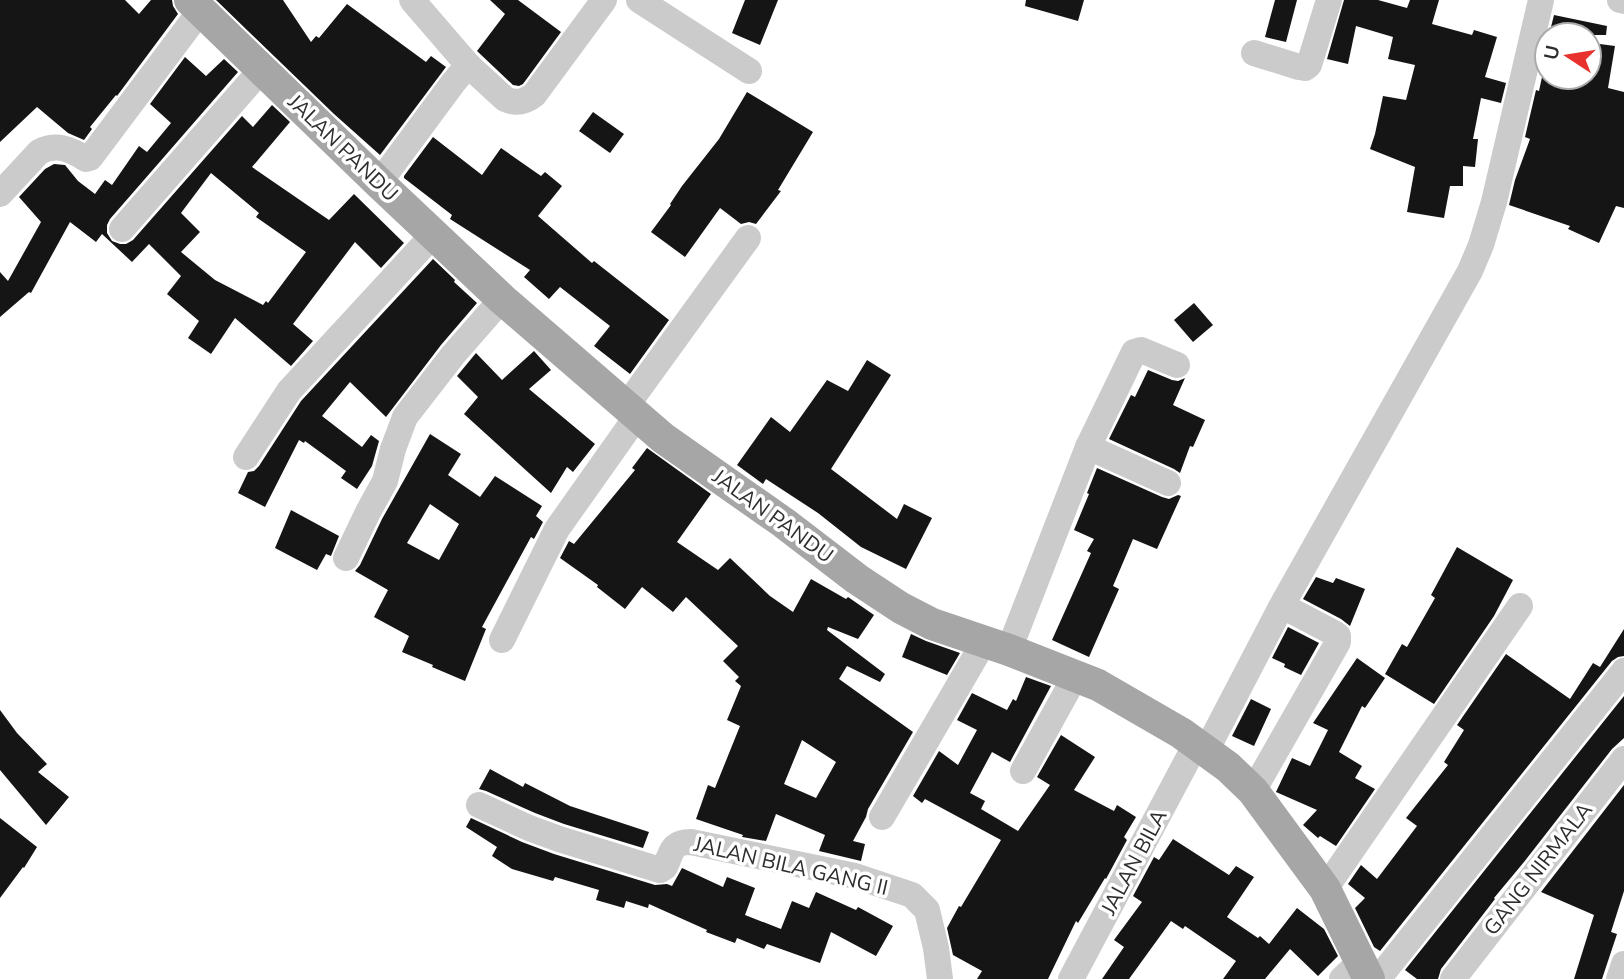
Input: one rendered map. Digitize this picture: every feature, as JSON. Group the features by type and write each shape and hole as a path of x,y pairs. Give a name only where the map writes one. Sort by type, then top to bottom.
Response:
{"main road":[{"name":"JALAN PANDU","path":"195,5 502,299 663,438 901,608 932,624 1098,685 1228,766 1253,791 1325,889 1362,974"}],"street":[{"path":"412,0 468,65 505,99 512,102 527,100 534,94 604,0"},
{"path":"639,0 749,71"},
{"path":"1254,53 1305,68 1309,65 1329,0"},
{"name":"JALAN BILA","path":"1071,979 1470,271 1481,246 1494,202 1541,0"},
{"path":"0,194 44,149 64,148 86,159 91,158 195,5"},
{"path":"379,183 468,65"},
{"path":"122,229 261,70"},
{"path":"246,457 289,391 433,235"},
{"path":"502,640 557,529 748,238"},
{"path":"346,558 385,481 405,417 453,355 502,299"},
{"path":"882,817 997,646 1134,352 1140,350 1177,365"},
{"path":"1088,447 1168,483"},
{"path":"1325,889 1520,606"},
{"path":"1253,791 1338,642 1338,636 1334,633 1292,611"},
{"path":"1362,974 1624,671"},
{"path":"1023,771 1076,675"},
{"name":"GANG NIRMALA","path":"1453,979 1624,759"},
{"name":"JALAN BILA GANG II","path":"479,805 559,839 657,869 664,869 673,847 678,843 691,842 855,876 912,895 927,910 940,979"},
{"path":"1619,979 1624,964"}],"building":[{"path":"0,0 125,0 139,14 151,0 172,0 178,14 117,96 90,127 92,129 84,140 68,133 37,107 0,142"},
{"path":"216,0 283,0 311,42 316,36 319,38 347,4 426,62 431,56 446,67 380,155"},
{"path":"490,0 518,0 561,32 519,86 513,85 477,51 505,14"},
{"path":"745,0 778,0 760,45 732,33"},
{"path":"1026,0 1084,0 1078,21 1025,6"},
{"path":"1275,0 1297,0 1286,42 1265,37"},
{"path":"1344,0 1378,0 1407,8 1410,0 1439,0 1432,24 1472,35 1474,30 1497,37 1485,77 1506,83 1501,103 1481,98 1473,139 1478,139 1475,167 1463,166 1463,186 1450,186 1444,218 1407,212 1415,167 1370,149 1383,96 1406,100 1415,65 1388,59 1393,37 1356,26 1348,64 1327,59"},
{"path":"1554,15 1583,21 1552,21"},
{"path":"1603,25 1607,26 1606,35 1603,35"},
{"path":"1603,44 1615,46 1608,88 1624,92 1624,208 1616,206 1599,243 1568,229 1570,226 1509,205 1530,139 1525,137 1536,91 1603,91"},
{"path":"185,57 206,76 224,59 238,72 110,219 107,233 112,241 126,244 133,240 242,116 253,127 272,105 290,122 252,167 329,220 354,194 404,243 381,268 355,242 293,324 313,341 291,366 235,318 211,354 188,338 199,321 167,294 181,276 149,244 132,262 102,234 96,242 70,222 31,293 0,317 0,272 8,281 41,222 19,197 45,169 54,164 65,165 78,181 95,194 105,180 112,185 139,146 147,152 171,123 150,104","holes":["211,173 259,213 256,217 306,252 268,303 266,301 263,305 215,280 181,252 200,232 181,213"]},
{"path":"747,92 813,132 778,190 781,191 756,224 741,224 720,208 685,257 651,232 682,186 719,139"},
{"path":"593,112 624,134 610,153 579,131"},
{"path":"433,137 482,175 501,148 541,176 545,172 562,186 538,216 592,263 594,261 669,320 630,374 594,346 610,326 560,287 549,299 524,277 530,270 450,219 452,215 404,178"},
{"path":"433,259 477,303 386,417 350,382 322,416 362,447 371,435 379,441 372,466 357,489 341,478 346,471 305,441 304,443 299,440 265,507 238,493 248,472 259,466 301,401"},
{"path":"1194,303 1213,325 1193,342 1174,320"},
{"path":"534,351 551,370 529,389 595,444 573,472 567,467 551,493 464,414 478,397 457,376 476,353 502,380"},
{"path":"867,360 891,375 831,469 897,519 904,504 932,518 906,569 861,547 818,513 766,479 763,484 737,465 771,417 790,432 827,380 848,391"},
{"path":"1148,370 1172,380 1185,378 1173,405 1205,420 1193,447 1190,446 1180,473 1109,439 1131,395 1135,397"},
{"path":"430,434 461,454 448,475 480,497 495,476 542,506 536,516 543,522 534,539 531,537 482,627 486,629 465,681 402,652 409,636 374,617 388,590 355,571","holes":["430,504 459,524 439,560 407,543"]},
{"path":"647,448 711,494 677,542 718,570 730,558 770,596 793,612 811,579 846,599 848,597 874,615 858,639 828,627 827,630 885,674 880,682 847,666 839,679 913,732 868,809 853,841 865,844 861,861 819,851 825,835 776,814 766,841 742,837 743,835 696,819 708,785 715,788 740,726 727,720 741,686 735,681 739,677 723,661 738,646 686,597 673,612 642,587 625,609 597,587 598,585 560,558 569,541 574,544 635,470 632,468","holes":["802,740 836,762 816,798 784,784"]},
{"path":"1097,468 1162,497 1169,499 1181,496 1157,549 1133,539 1113,586 1119,589 1089,657 1052,640 1091,553 1087,551 1094,539 1074,530"},
{"path":"291,510 339,536 331,556 326,554 317,570 275,548"},
{"path":"1457,547 1513,580 1494,616 1434,704 1385,674 1402,644 1407,647 1435,598 1431,595"},
{"path":"1316,577 1333,583 1336,578 1365,589 1350,626 1303,599"},
{"path":"1288,627 1319,643 1301,675 1272,658"},
{"path":"1624,629 1624,656 1612,661 1380,951 1374,947 1355,908 1365,898 1348,884 1361,865 1377,879 1417,826 1406,818 1448,765 1444,762 1464,730 1457,725 1506,654 1570,699 1593,663 1600,667"},
{"path":"911,634 960,653 947,675 902,657"},
{"path":"1357,658 1385,678 1365,708 1362,706 1339,752 1362,766 1355,778 1375,789 1336,846 1320,836 1318,838 1303,825 1317,810 1276,792 1292,758 1310,766 1328,730 1313,723"},
{"path":"1026,677 1051,686 1010,762 992,752 970,793 985,801 981,809 1018,831 1050,785 1037,777 1061,735 1095,757 1074,790 1114,811 1117,805 1136,817 1106,879 1078,923 1076,921 1048,979 977,979 982,971 953,955 947,928 1001,840 925,799 922,803 913,796 939,751 958,765 977,730 957,720 972,693 1007,710 1013,699 1016,701"},
{"path":"1624,696 1624,738 1612,749 1494,898 1441,969 1438,979 1417,979 1405,970"},
{"path":"1251,699 1271,709 1254,746 1232,736"},
{"path":"0,710 17,733 47,764 38,772 69,797 46,825 0,770"},
{"path":"490,769 523,787 525,783 570,806 649,832 643,848 564,824 479,789"},
{"path":"1624,785 1624,891 1611,932 1617,934 1602,979 1574,979 1594,915 1541,892"},
{"path":"0,818 37,847 0,898"},
{"path":"471,818 554,854 655,885 672,886 682,868 723,887 727,877 755,888 745,915 781,929 792,901 809,908 816,892 856,910 858,907 893,926 876,956 831,932 820,963 767,944 764,949 737,938 735,943 649,904 648,908 626,901 624,908 596,900 599,890 555,877 553,881 512,869 492,856 497,847 466,827"},
{"path":"1173,839 1229,875 1236,866 1254,877 1227,917 1269,944 1297,908 1324,929 1338,956 1318,976 1290,949 1265,979 1223,979 1236,961 1185,926 1183,929 1171,921 1129,979 1102,979 1124,947 1114,940 1142,902 1133,896 1154,857 1159,860"}]}
